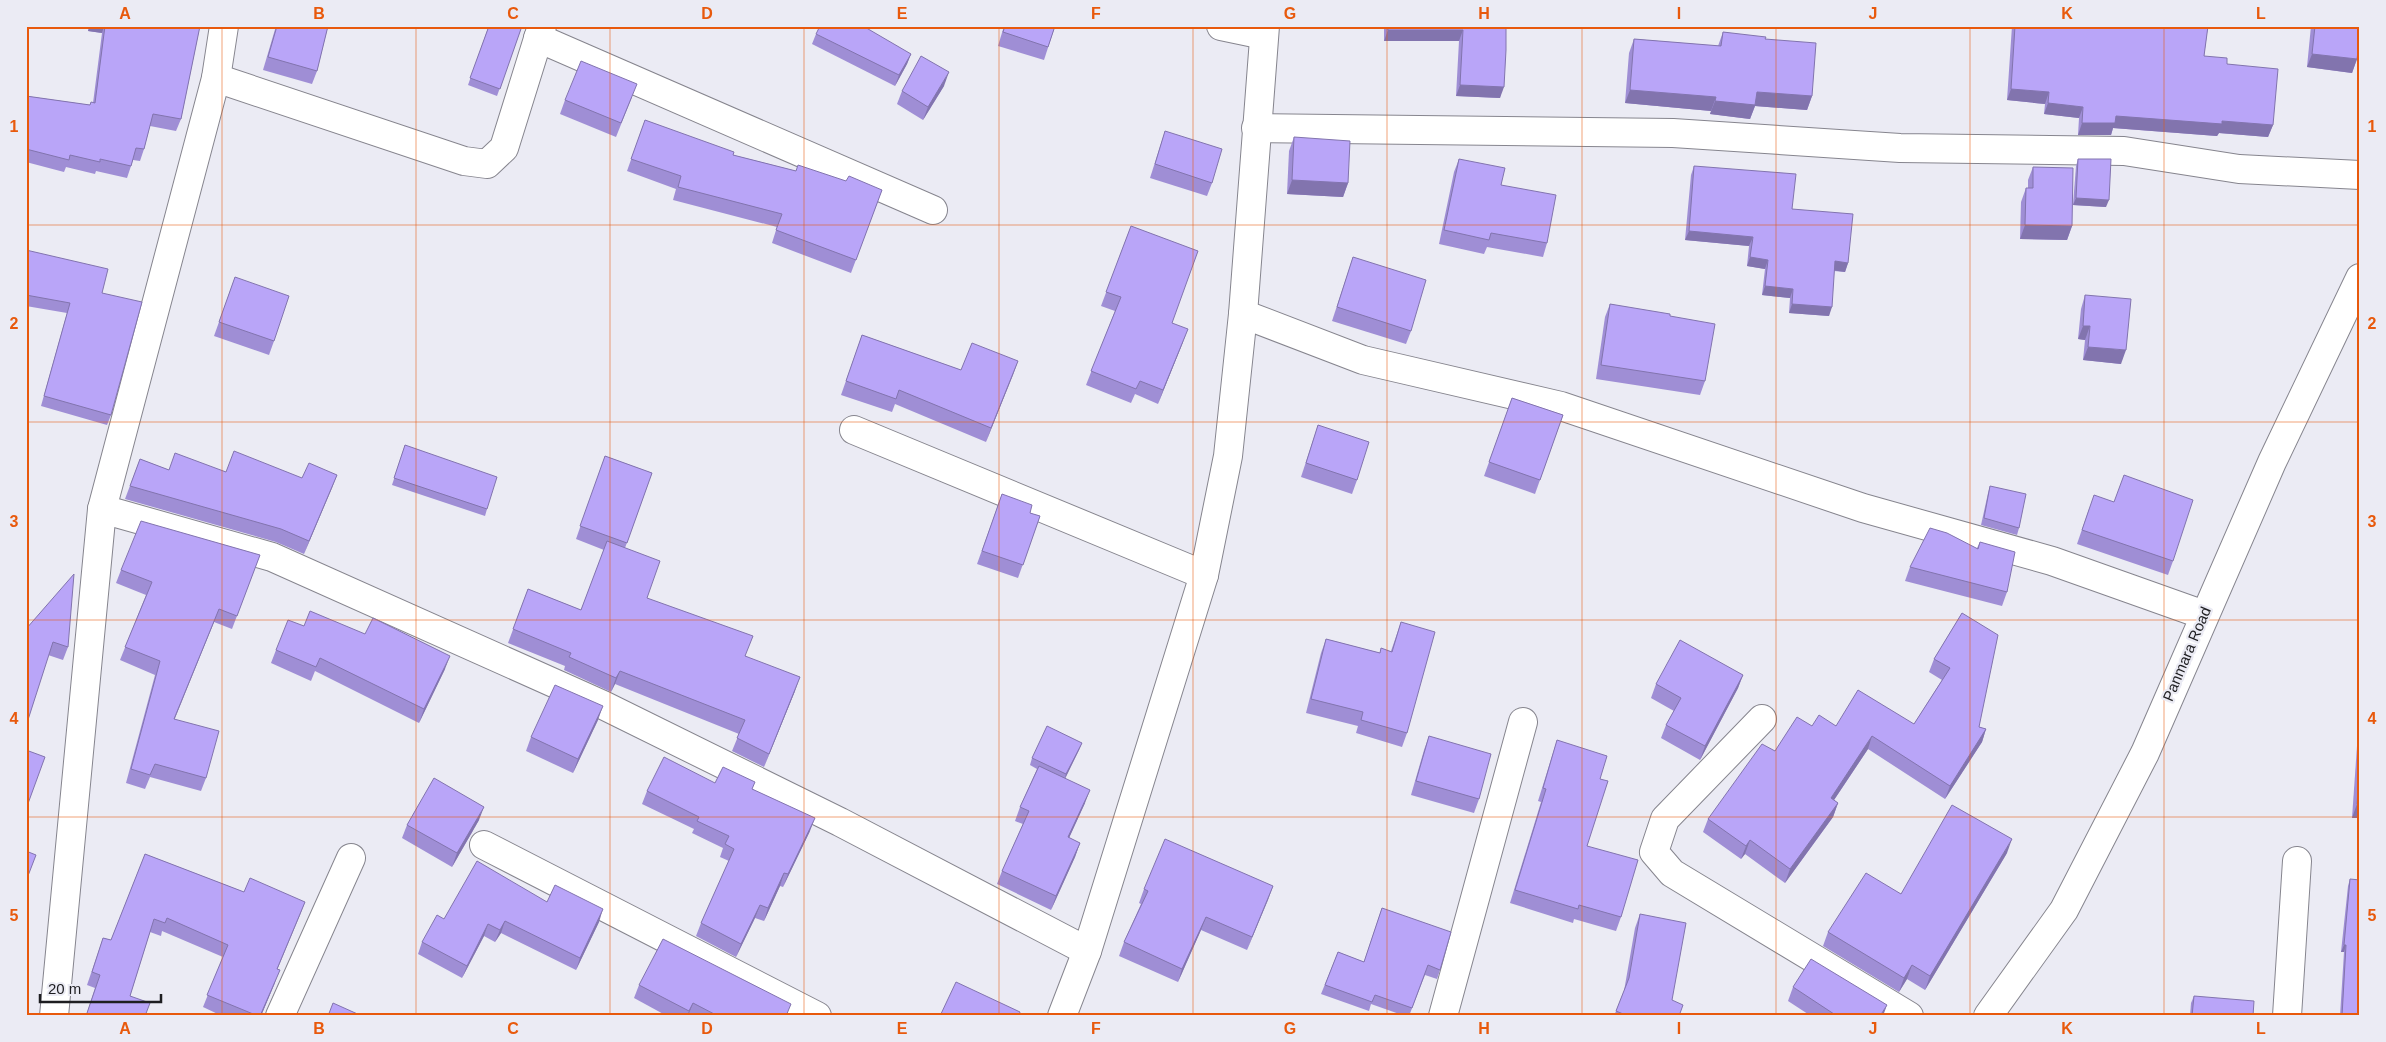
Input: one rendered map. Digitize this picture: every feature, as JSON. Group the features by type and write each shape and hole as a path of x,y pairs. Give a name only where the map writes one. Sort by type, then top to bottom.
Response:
{"street":[{"path":"54,1016 102,509 216,78 224,26"},
{"path":"1062,1016 1087,951 1204,575 1228,456 1243,314 1265,31 1221,26"},
{"path":"216,78 464,161 486,164 504,148 540,32 933,210"},
{"path":"1256,128 1672,133 1900,148 2124,151 2240,169 2360,175"},
{"name":"Panmara Road","path":"1988,1016 2064,910 2145,753 2276,453 2360,278"},
{"path":"1243,314 1363,360 1561,406 1863,508 2052,561 2204,615"},
{"path":"854,430 1204,575"},
{"path":"102,509 272,557 603,706 840,822 1087,951"},
{"path":"1762,719 1665,819 1654,852 1672,873 1909,1016"},
{"path":"1443,1016 1523,722"},
{"path":"484,845 817,1016"},
{"path":"280,1016 351,858"},
{"path":"2287,1016 2297,861"}],"building":[{"path":"105,26 200,26 181,119 153,114 144,149 136,148 131,166 100,159 100,162 70,155 69,160 26,149 26,96 90,105 91,102 95,103"},
{"path":"277,26 328,26 317,71 268,57"},
{"path":"489,26 522,26 500,89 470,78"},
{"path":"820,26 863,26 911,54 899,75 816,34"},
{"path":"1005,26 1055,26 1048,47 1003,32"},
{"path":"1388,26 1506,26 1504,87 1460,85 1463,30 1388,30"},
{"path":"2015,26 2208,26 2204,56 2227,58 2227,64 2278,69 2273,125 2222,121 2222,124 2116,116 2115,123 2082,123 2083,107 2048,103 2049,92 2011,89"},
{"path":"2315,26 2360,26 2357,59 2312,54"},
{"path":"1723,32 1766,37 1765,39 1816,43 1812,96 1757,92 1755,105 1715,101 1716,97 1630,90 1634,39 1721,46"},
{"path":"921,56 949,72 928,107 902,91"},
{"path":"581,61 637,84 621,123 565,100"},
{"path":"645,120 734,152 733,155 796,171 798,165 846,181 849,176 882,190 856,260 776,230 782,214 678,187 681,176 631,159"},
{"path":"1165,131 1222,149 1212,183 1155,164"},
{"path":"1294,137 1350,141 1348,183 1292,180"},
{"path":"1459,159 1505,168 1501,185 1556,195 1547,243 1491,233 1489,240 1444,230"},
{"path":"2078,159 2111,159 2109,200 2076,198"},
{"path":"1694,166 1796,174 1792,209 1853,214 1848,263 1835,261 1832,307 1792,304 1793,289 1765,286 1768,260 1750,257 1753,237 1689,231"},
{"path":"2033,167 2073,168 2072,226 2025,225 2026,188 2033,188"},
{"path":"1131,226 1198,251 1172,323 1188,329 1163,390 1140,381 1136,389 1091,371 1121,297 1106,292"},
{"path":"26,250 108,269 102,293 142,302 111,415 44,396 70,303 26,295"},
{"path":"1353,257 1426,280 1411,331 1337,307"},
{"path":"235,277 289,296 274,341 219,322"},
{"path":"2085,295 2131,299 2126,350 2088,347 2090,326 2083,326"},
{"path":"1610,304 1715,324 1705,381 1601,365"},
{"path":"862,335 961,370 972,343 1018,361 991,428 899,390 896,399 846,381"},
{"path":"1512,398 1563,415 1540,480 1489,462"},
{"path":"1318,425 1369,442 1357,480 1306,463"},
{"path":"405,445 497,477 487,509 394,478"},
{"path":"234,451 302,478 309,463 337,475 309,541 281,529 130,486 140,459 169,470 175,453 226,472"},
{"path":"605,456 652,473 627,543 580,526"},
{"path":"2124,475 2193,500 2173,561 2082,530 2094,495 2114,502"},
{"path":"1990,486 2026,494 2019,528 1984,518"},
{"path":"1002,494 1032,505 1030,513 1040,516 1023,565 982,551"},
{"path":"141,521 260,555 237,616 219,609 174,719 219,731 206,778 155,764 150,775 131,769 160,661 125,647 152,582 121,570"},
{"path":"1930,528 1947,533 1978,549 1980,542 2015,552 2007,592 1910,567"},
{"path":"607,541 660,561 647,598 753,636 745,656 800,677 769,754 737,738 745,720 620,671 616,678 569,657 571,653 513,629 528,589 581,610"},
{"path":"74,574 68,647 53,642 26,726 26,629"},
{"path":"310,611 365,634 373,618 450,656 424,709 320,658 316,667 276,650 288,620 304,626"},
{"path":"1962,613 1998,635 1979,727 1986,729 1950,786 1872,736 1831,798 1838,803 1790,869 1750,840 1746,846 1708,819 1762,744 1775,751 1797,717 1812,726 1819,715 1836,726 1858,690 1914,724 1950,668 1934,659"},
{"path":"1401,622 1435,632 1407,733 1361,720 1363,712 1311,699 1326,639 1380,653 1381,648 1392,652"},
{"path":"1680,640 1743,675 1705,746 1666,725 1681,698 1656,684"},
{"path":"555,685 603,706 578,759 531,737"},
{"path":"1047,726 1082,743 1066,774 1032,758"},
{"path":"1429,736 1491,754 1479,799 1416,781"},
{"path":"1557,740 1607,756 1600,779 1608,781 1587,846 1638,860 1621,917 1579,905 1578,909 1515,890 1546,789 1543,788"},
{"path":"26,750 45,757 26,809"},
{"path":"664,757 715,783 723,767 755,782 752,789 815,818 788,874 784,873 768,908 760,905 741,944 701,923 734,849 725,844 729,836 697,821 699,817 647,791"},
{"path":"2360,762 2360,805 2357,804"},
{"path":"1039,766 1090,790 1068,837 1080,843 1056,896 1002,871 1029,811 1020,807"},
{"path":"434,778 484,807 457,853 407,825"},
{"path":"1952,805 2012,839 1930,976 1912,965 1904,978 1828,932 1866,873 1901,894"},
{"path":"1165,839 1273,886 1252,937 1206,917 1182,969 1124,942 1148,891 1144,889"},
{"path":"26,851 36,855 26,881"},
{"path":"145,854 244,892 250,878 305,902 277,969 280,970 260,1016 207,995 228,945 167,918 165,923 154,919 130,996 150,1003 145,1016 86,1016 100,975 92,972 103,938 111,940"},
{"path":"477,861 547,902 555,885 603,909 580,958 505,921 500,930 488,924 467,966 422,942 437,915 444,919"},
{"path":"2350,879 2360,880 2360,1016 2342,1016 2346,945 2344,945"},
{"path":"1382,908 1451,932 1440,970 1428,965 1412,1008 1375,995 1372,1002 1325,985 1338,952 1364,962"},
{"path":"1640,914 1686,923 1672,1000 1683,1005 1679,1016 1628,1016 1616,1011 1629,978"},
{"path":"663,939 791,1004 786,1016 718,1016 693,1003 689,1011 639,985"},
{"path":"1811,959 1887,1005 1880,1016 1837,1016 1793,987"},
{"path":"956,982 1020,1012 1019,1016 940,1016"},
{"path":"2194,996 2254,1001 2253,1016 2192,1016"},
{"path":"333,1003 362,1016 328,1016"}]}
